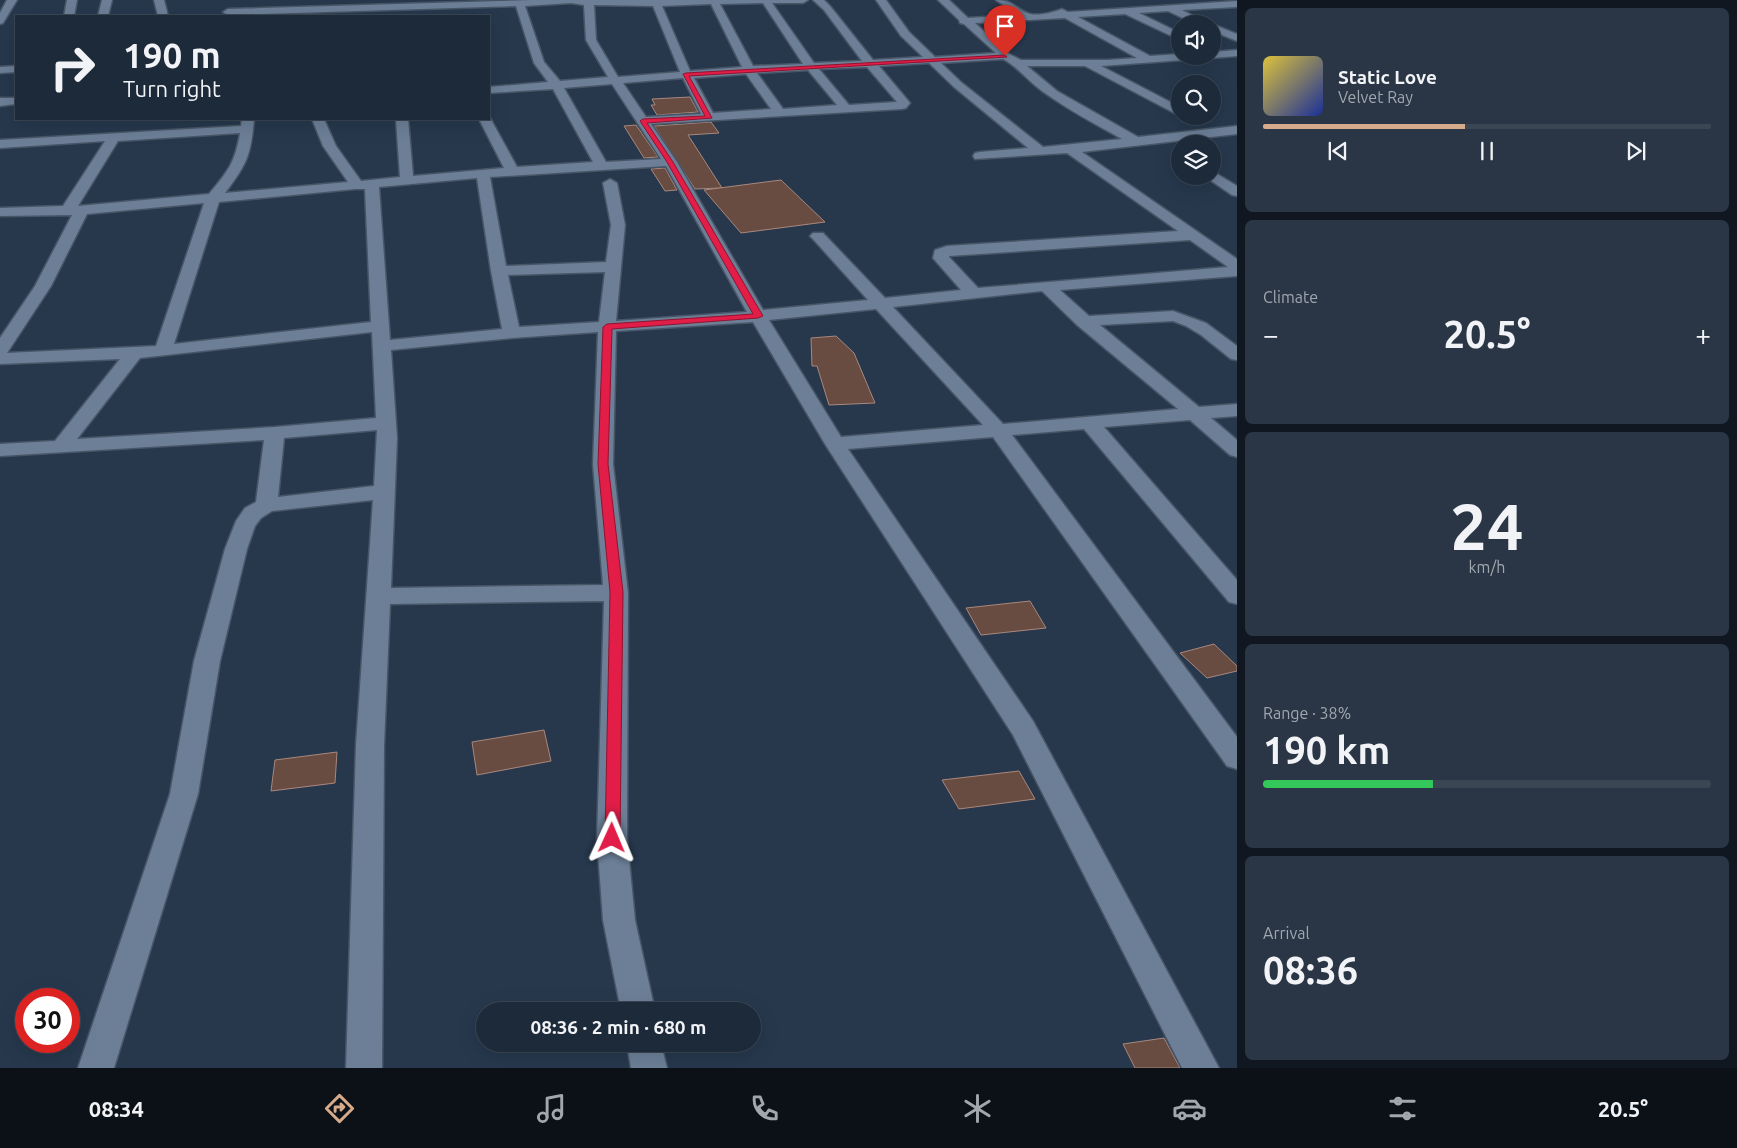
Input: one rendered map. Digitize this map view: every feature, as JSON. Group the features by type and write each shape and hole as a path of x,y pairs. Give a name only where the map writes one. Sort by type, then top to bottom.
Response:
{"street":[{"path":"0,22 12,0"},
{"path":"69,15 72,0"},
{"path":"103,15 107,0"},
{"path":"159,0 163,15"},
{"path":"226,0 228,14 288,13 343,8 464,7 576,2 803,0"},
{"path":"288,13 295,0"},
{"path":"766,0 811,67 845,108"},
{"path":"643,121 904,103 870,63 828,8 818,0"},
{"path":"881,0 905,34 958,86 1040,152"},
{"path":"943,0 1005,56 1019,63 1088,63 1171,58"},
{"path":"1001,0 1027,16"},
{"path":"1102,0 1171,34"},
{"path":"1151,0 1185,15"},
{"path":"714,1 749,70 780,112"},
{"path":"576,2 589,28 591,40 614,79 670,162 758,316 835,444 1022,730 1201,1068"},
{"path":"649,2 709,117"},
{"path":"963,20 1234,3"},
{"path":"520,4 539,63 556,84 602,166"},
{"path":"1047,4 1149,60"},
{"path":"1221,32 1237,38"},
{"path":"1221,54 1237,53"},
{"path":"490,90 686,74 1005,56"},
{"path":"1019,63 1022,71 1062,99 1134,141"},
{"path":"1088,63 1171,107"},
{"path":"0,70 15,69"},
{"path":"0,102 15,101"},
{"path":"168,133 174,120"},
{"path":"318,120 322,132 339,161 365,186 381,336 386,423 370,745 364,1068"},
{"path":"402,120 407,182"},
{"path":"486,120 513,171"},
{"path":"0,144 168,133 246,124 243,153 236,168 213,199 163,351"},
{"path":"1205,125 1237,144"},
{"path":"980,156 1070,149 1237,130"},
{"path":"0,352 43,286 74,210 115,136"},
{"path":"1157,139 1171,148"},
{"path":"1070,149 1237,266"},
{"path":"0,212 74,210 365,186 513,171 670,162"},
{"path":"483,174 499,271 512,333"},
{"path":"1221,181 1237,192"},
{"path":"610,183 618,225 607,327 603,464 616,592 612,838 619,920 636,1002"},
{"path":"973,293 941,258 941,253 947,251 1192,235"},
{"path":"818,236 999,431 1134,620 1237,758"},
{"path":"499,271 613,267"},
{"path":"0,359 134,353 381,336 512,333 607,327 758,316 1046,286 1237,271"},
{"path":"1046,286 1083,321 1196,414 1237,451"},
{"path":"1083,321 1173,316 1186,318 1198,323 1237,355"},
{"path":"62,446 134,353"},
{"path":"835,444 1237,410"},
{"path":"0,450 275,433 386,423"},
{"path":"1090,423 1237,596"},
{"path":"266,506 275,433"},
{"path":"96,1068 184,794 207,661 236,549 244,526 253,513 266,506 383,492"},
{"path":"378,596 616,592"},
{"path":"646,1052 649,1068"}],"building":[{"path":"690,97 698,112 657,115 651,105 655,105 652,99"},
{"path":"711,122 719,133 688,135 722,188 695,189 654,126"},
{"path":"636,125 658,157 644,158 624,126"},
{"path":"665,168 677,190 665,191 651,169"},
{"path":"781,180 825,222 741,233 704,190"},
{"path":"836,336 854,353 875,403 829,405 817,366 812,366 811,338"},
{"path":"1030,601 1046,628 981,635 966,608"},
{"path":"1214,644 1237,666 1237,671 1207,678 1180,653"},
{"path":"544,730 551,761 477,775 472,742"},
{"path":"337,752 335,783 271,791 275,760"},
{"path":"1019,771 1035,799 959,809 942,780"},
{"path":"1164,1038 1180,1068 1135,1068 1123,1044"}],"route":[{"path":"612,838 616,592 603,464 607,327 758,316 670,162 643,121 709,117 686,74 1005,56"}]}
